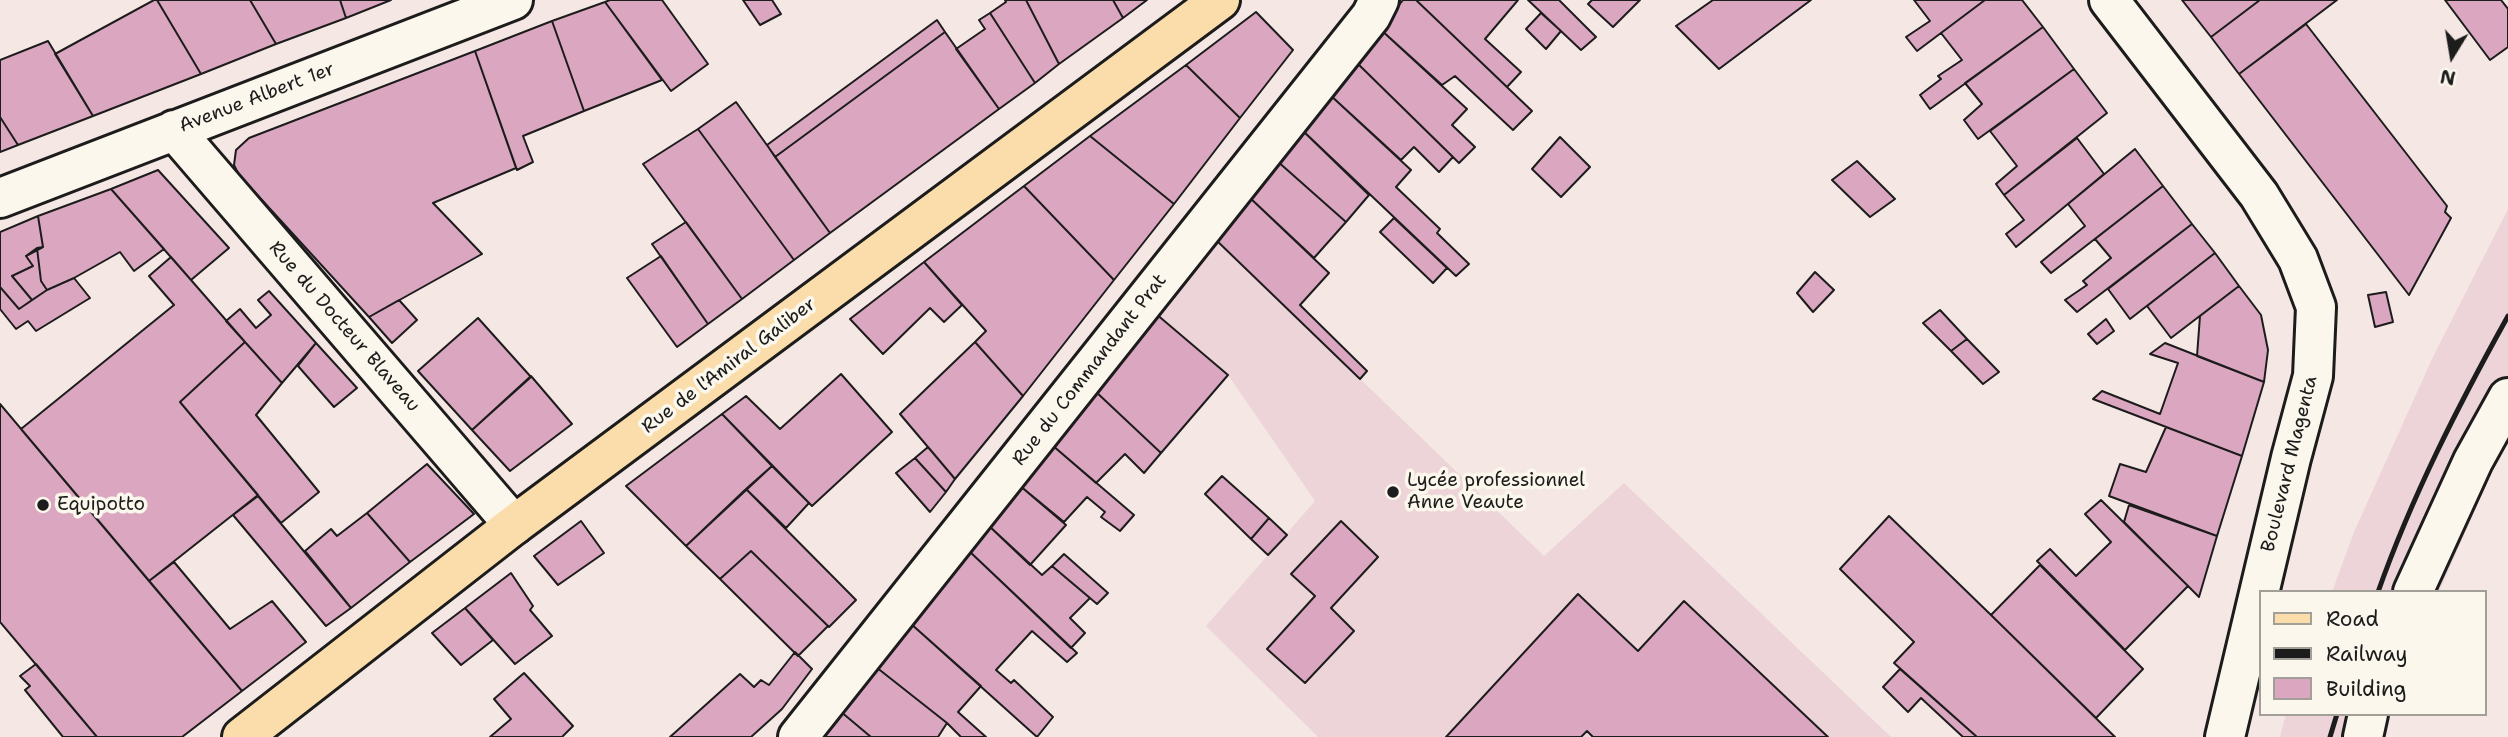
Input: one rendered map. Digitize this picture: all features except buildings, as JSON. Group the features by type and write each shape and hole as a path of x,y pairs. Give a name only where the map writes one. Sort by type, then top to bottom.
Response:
{"main road":[{"name":"Rue de l'Amiral Galiber","path":"242,737 514,525 1220,0"}],"street":[{"name":"Avenue Albert 1er","path":"0,198 513,0"},
{"name":"Rue du Commandant Prat","path":"798,737 1371,16 1379,0"},
{"name":"Boulevard Magenta","path":"2109,0 2259,195 2298,259 2316,307 2314,376 2291,458 2225,737"},
{"name":"Rue du Docteur Blaveau","path":"174,130 514,525"},
{"path":"2414,590 2473,461 2508,398"},
{"path":"2363,737 2368,716"}],"shaded area":[{"path":"2508,209 2508,435 2440,590 2333,590 2354,532 2432,359"},
{"name":"Lycée professionnel Anne Veaute","path":"1214,238 1544,556 1624,483 1891,737 1318,737 1206,626 1315,501 1228,375 1155,313"},
{"path":"2285,716 2388,716 2380,737 2280,737"}],"railway":[{"path":"2379,590 2437,451 2508,316"},
{"path":"2330,737 2336,716"}],"place":[{"name":"Lycée professionnel Anne Veaute","path":"1393,492"},
{"name":"Equipotto","path":"43,505"}]}
